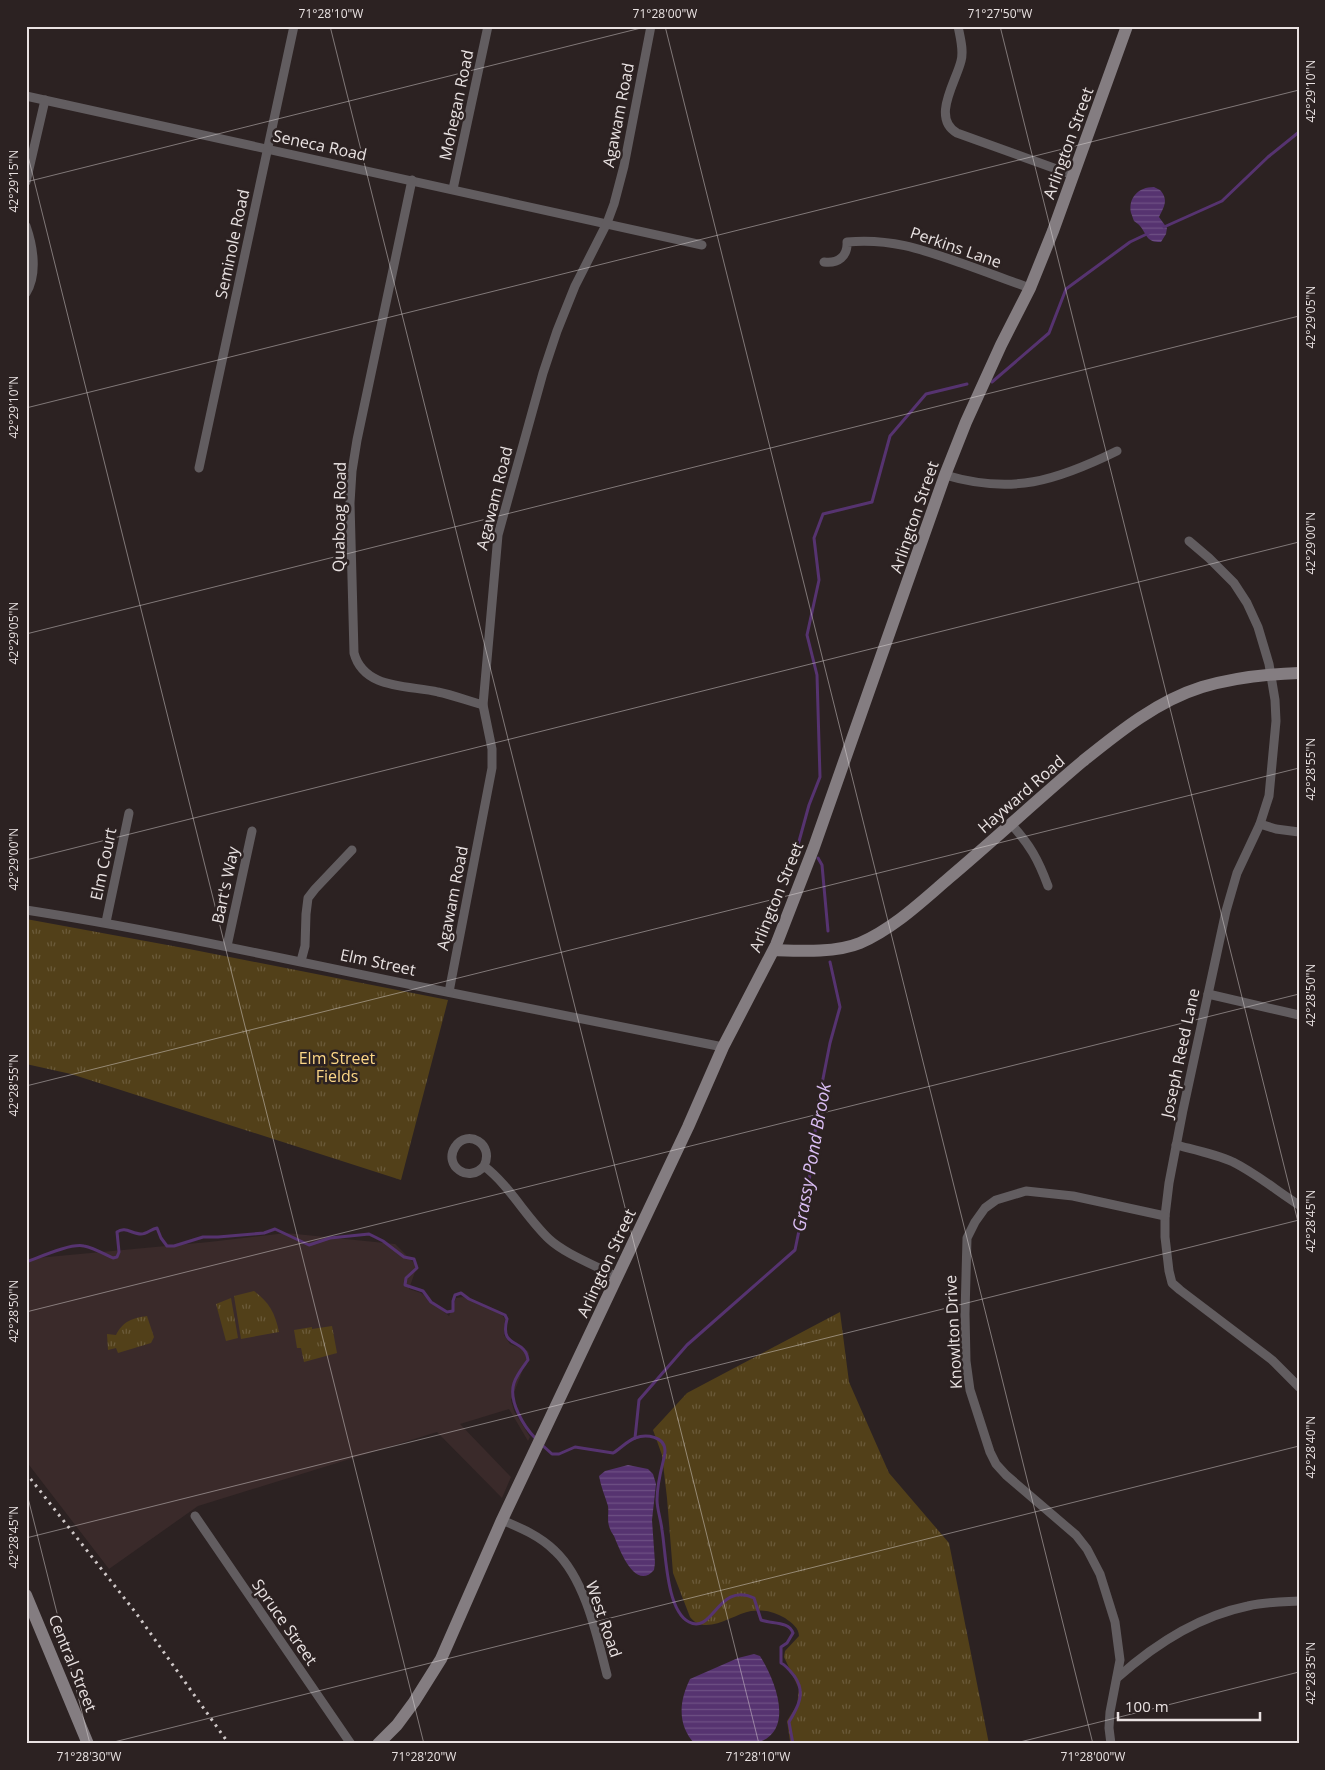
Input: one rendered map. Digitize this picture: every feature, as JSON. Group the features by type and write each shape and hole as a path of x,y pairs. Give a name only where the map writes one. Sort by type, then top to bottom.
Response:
{"street":[{"name":"Seminole Road","path":"199,468 294,26"},
{"name":"Mohegan Road","path":"454,189 488,26"},
{"name":"Agawam Road","path":"449,992 492,768 492,749 483,705 495,550 501,521 543,373 557,331 575,286 607,223 614,204 624,166 651,26"},
{"path":"958,26 962,55 945,107 949,127 957,133 1074,174"},
{"name":"Arlington Street","path":"378,1744 397,1726 440,1659 502,1520 688,1127 723,1047 774,950 817,838 945,475 981,388 1030,288 1074,174 1127,26"},
{"name":"Seneca Road","path":"26,96 702,245"},
{"path":"26,182 45,100"},
{"name":"Quaboag Road","path":"412,180 352,471 350,503 354,653 356,661 363,671 380,681 395,686 436,692 483,705"},
{"path":"26,226 33,253 32,271 29,288 26,293"},
{"name":"Perkins Lane","path":"824,262 840,259 847,250 847,242 896,243 922,249 1030,288"},
{"path":"945,475 966,481 988,484 1026,484 1062,474 1117,451"},
{"name":"Joseph Reed Lane","path":"1189,541 1209,558 1234,584 1247,603 1258,627 1271,674 1276,721 1270,796 1260,824 1237,873 1226,911 1176,1144 1165,1216 1165,1237 1169,1271 1172,1283 1272,1360 1299,1387"},
{"name":"Hayward Road","path":"774,950 817,950 859,943 894,924 1102,746 1150,711 1201,688 1237,679 1271,674 1299,673"},
{"name":"Elm Court","path":"106,922 129,813"},
{"path":"1011,824 1028,844 1048,886"},
{"path":"1260,824 1276,829 1299,832"},
{"name":"Bart's Way","path":"227,946 252,831"},
{"path":"301,961 305,946 308,898 352,850"},
{"name":"Elm Street","path":"26,910 106,922 723,1047"},
{"path":"1208,994 1299,1015"},
{"path":"1176,1144 1215,1155 1231,1162 1258,1176 1299,1206"},
{"path":"484,1166 503,1183 550,1240 563,1249 617,1277"},
{"name":"Knowlton Drive","path":"1111,1744 1110,1712 1120,1660 1115,1622 1100,1574 1088,1549 1076,1535 1006,1475 996,1464 990,1452 970,1390 966,1361 965,1314 967,1238 985,1208 996,1200 1026,1191 1073,1196 1165,1216"},
{"name":"Spruce Street","path":"195,1516 351,1744"},
{"name":"West Road","path":"502,1520 541,1539 556,1551 572,1571 586,1604 607,1674"},
{"name":"Central Street","path":"26,1595 88,1744"},
{"path":"1117,1678 1159,1647 1203,1620 1250,1606 1299,1601"}],"shaded area":[{"path":"1154,187 1160,190 1165,200 1159,217 1167,228 1161,242 1148,238 1140,225 1134,221 1130,208 1135,194 1143,189"},
{"path":"286,1233 395,1244 415,1264 416,1269 409,1289 421,1293 449,1316 456,1298 463,1297 500,1312 505,1319 504,1335 510,1344 528,1351 529,1354 511,1400 514,1411 530,1437 528,1441 509,1409 460,1424 511,1477 502,1498 437,1432 198,1506 109,1569 26,1461 26,1259"},
{"path":"628,1465 648,1469 653,1474 656,1484 652,1520 654,1570 647,1575 640,1576 629,1566 610,1530 608,1506 599,1476 605,1471"},
{"path":"754,1654 760,1656 766,1666 776,1691 779,1717 776,1728 769,1737 752,1744 695,1744 685,1729 682,1713 686,1687 690,1679 738,1658"}],"green space":[{"name":"Elm Street Fields","path":"26,919 448,1000 401,1180 71,1074 26,1064"},
{"path":"254,1291 271,1308 279,1332 241,1339 234,1296"},
{"path":"231,1298 238,1338 226,1341 216,1304"},
{"path":"840,1312 849,1382 889,1473 949,1543 989,1744 803,1744 802,1742 790,1741 787,1721 797,1705 799,1689 784,1657 785,1651 799,1636 796,1628 781,1616 769,1611 760,1610 744,1613 711,1625 696,1623 690,1617 673,1573 662,1455 653,1430 687,1393"},
{"path":"147,1316 154,1337 151,1343 118,1353 116,1348 108,1350 107,1334 116,1335 122,1326 129,1321"},
{"path":"332,1326 337,1353 304,1362 301,1348 297,1348 294,1330"}],"waterway":[{"name":"Grassy Pond Brook","path":"1164,227 1222,201 1268,157 1299,132"},
{"name":"Grassy Pond Brook","path":"992,382 1049,333 1066,289 1130,242 1149,233"},
{"name":"Grassy Pond Brook","path":"801,848 798,845 809,805 820,777 817,675 807,635 819,580 814,538 823,514 872,502 890,436 926,394 967,384"},
{"name":"Grassy Pond Brook","path":"818,858 822,865 828,931"},
{"name":"Grassy Pond Brook","path":"635,1438 639,1400 687,1345 795,1250 809,1182 819,1099 830,1043 840,1007 830,962"},
{"path":"26,1262 55,1251 78,1246 91,1248 113,1258 117,1257 119,1252 117,1232 120,1230 141,1234 157,1228 167,1246 174,1246 203,1237 264,1233 275,1229 309,1245 330,1238 369,1234 383,1241 404,1257 414,1259 417,1268 406,1278 405,1285 423,1291 431,1302 447,1312 453,1311 455,1295 461,1293 469,1299 505,1315 507,1319 506,1335 509,1340 522,1348 528,1360 514,1383 513,1398 522,1421 536,1439"},
{"path":"541,1444 552,1454 559,1454 575,1447 613,1453 629,1441 639,1437 654,1437 662,1442 665,1452 658,1485 657,1503 668,1580 676,1606 681,1616 689,1622 697,1624 711,1616 732,1596 742,1595 754,1598 761,1620 788,1626 791,1629 793,1633 787,1643 781,1647 781,1663 795,1677 800,1689 798,1705 789,1722 793,1744"}],"railway":[{"path":"26,1473 136,1613 229,1744"}]}
